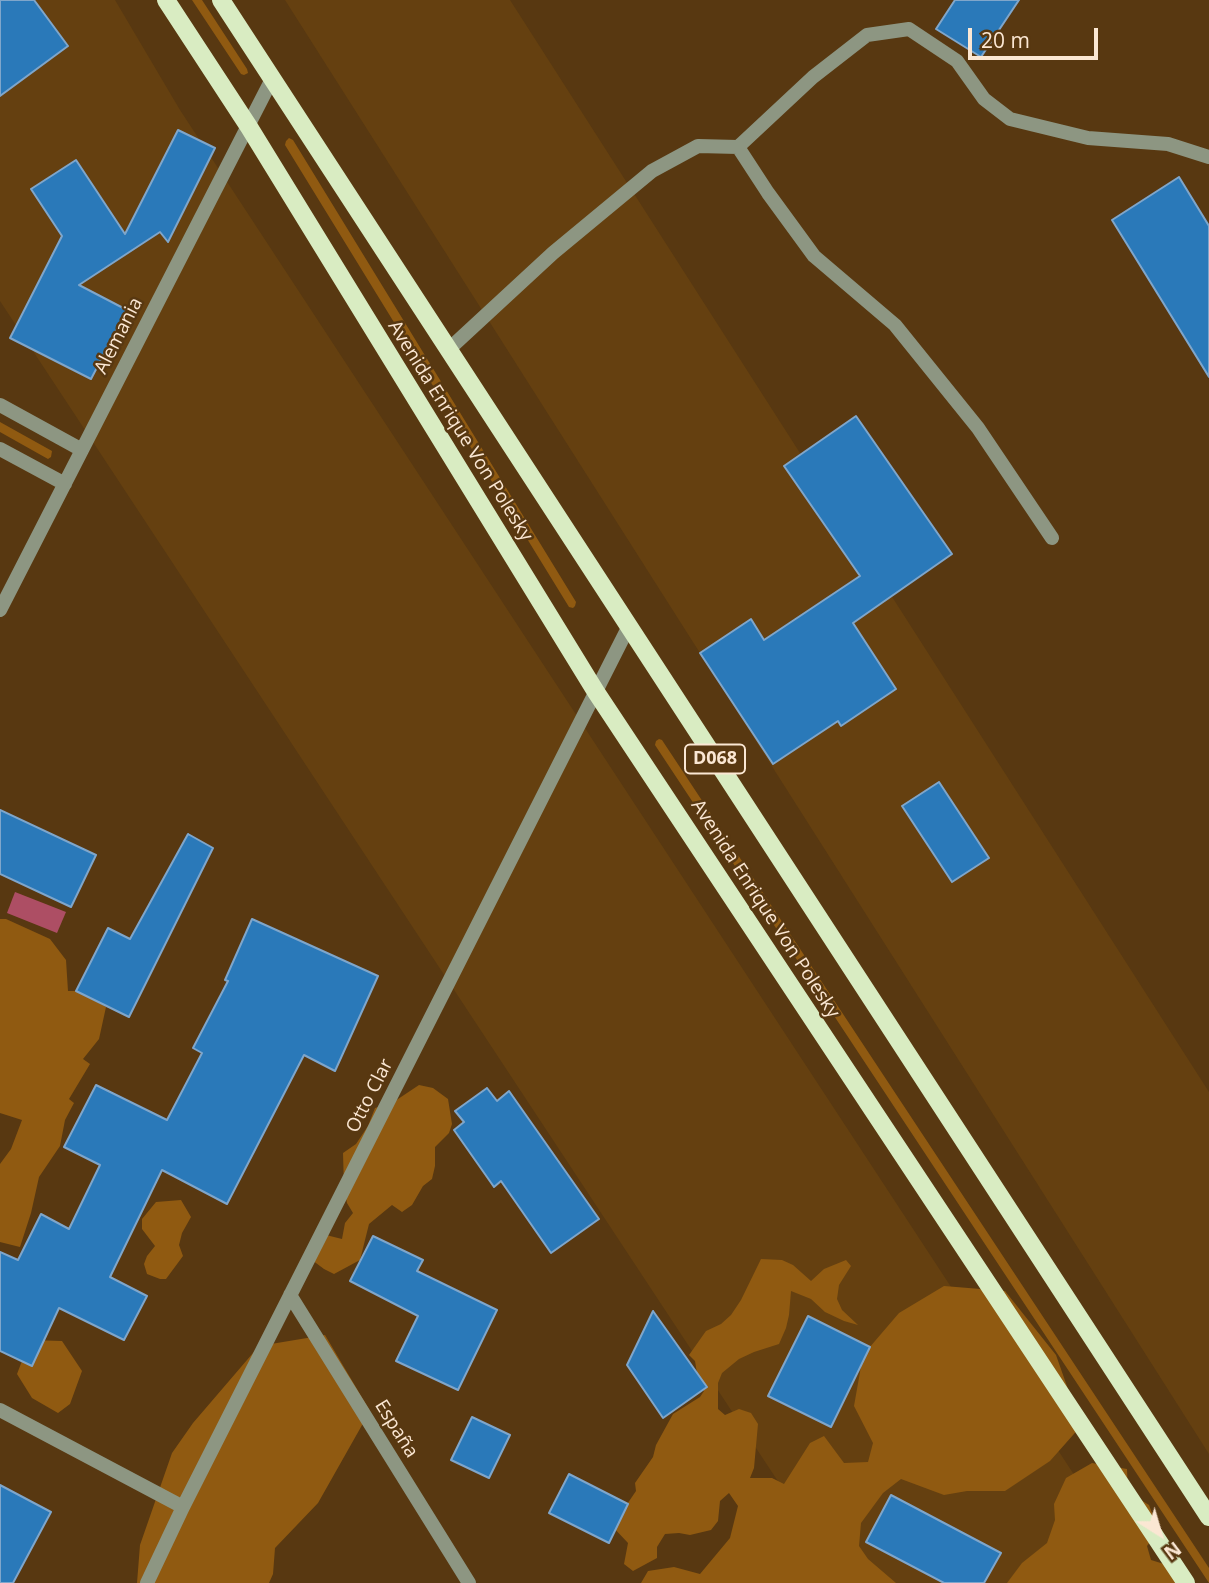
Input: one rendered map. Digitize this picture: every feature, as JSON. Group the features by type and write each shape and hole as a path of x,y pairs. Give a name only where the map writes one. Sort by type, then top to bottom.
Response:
{"main road":[{"name":"Avenida Enrique Von Polesky","path":"166,0 249,127 596,692 1186,1583"},
{"name":"Avenida Enrique Von Polesky","path":"220,0 1209,1517"}],"street":[{"path":"448,350 553,253 652,171 698,146 738,147 813,77 867,35 909,29 957,61 984,99 1010,119 1088,138 1168,144 1209,157"},
{"name":"Alemania","path":"0,610 272,79"},
{"path":"738,147 814,256 895,326 978,428 1052,538"},
{"path":"0,405 82,450"},
{"path":"0,449 65,484"},
{"name":"Otto Clar","path":"147,1583 629,626"},
{"name":"España","path":"290,1295 469,1583"},
{"path":"0,1410 183,1507"}],"shaded area":[{"path":"0,0 115,0 180,110 1145,1583 845,1583 0,301"},
{"path":"192,0 202,0 248,73 241,74"},
{"path":"285,0 510,0 1209,1092 1209,1454"},
{"path":"289,138 293,140 576,602 573,608 569,607 285,145"},
{"path":"0,422 52,451 51,457 48,459 0,432"},
{"path":"659,739 1209,1568 1209,1583 655,745"},
{"path":"15,892 66,912 57,933 7,913"},
{"path":"0,919 6,919 50,939 66,960 68,991 86,995 106,1007 99,1039 83,1059 90,1064 69,1099 74,1103 65,1120 60,1146 39,1177 20,1247 0,1242 0,1164 11,1149 22,1120 0,1113"},
{"path":"419,1085 433,1088 448,1099 452,1124 449,1133 435,1147 432,1179 423,1186 412,1205 402,1212 392,1205 369,1224 360,1260 334,1274 312,1260 326,1235 342,1239 345,1223 353,1213 347,1203 344,1188 343,1153 356,1144 368,1126 375,1108 392,1103"},
{"path":"181,1200 191,1217 179,1245 183,1256 166,1279 160,1279 147,1274 144,1264 155,1246 142,1229 142,1219 156,1202"},
{"path":"761,1259 782,1260 793,1265 811,1281 824,1269 846,1260 851,1266 839,1285 837,1299 842,1310 858,1325 825,1312 811,1299 791,1291 789,1315 779,1344 739,1359 722,1373 718,1383 718,1409 725,1415 739,1409 751,1413 758,1424 754,1468 750,1478 772,1478 784,1484 810,1443 824,1436 844,1463 868,1462 873,1443 854,1406 863,1355 899,1313 944,1286 1005,1291 1056,1355 1081,1426 1050,1461 1005,1491 967,1491 944,1495 901,1479 883,1493 861,1523 859,1546 868,1559 896,1583 641,1583 648,1571 674,1567 700,1574 730,1538 738,1506 729,1493 720,1501 718,1521 711,1530 690,1535 665,1534 657,1547 657,1558 633,1571 624,1564 628,1543 611,1525 636,1491 635,1483 653,1457 656,1445 673,1414 700,1397 704,1391 698,1379 695,1361 689,1355 706,1331 721,1324 731,1315"},
{"path":"325,1335 370,1411 318,1503 275,1548 273,1574 269,1583 137,1583 140,1545 172,1453 193,1423 259,1346"},
{"path":"30,1340 62,1341 82,1371 70,1404 58,1413 32,1398 17,1374"},
{"path":"1092,1463 1127,1469 1128,1496 1133,1495 1149,1505 1157,1526 1147,1546 1151,1560 1164,1564 1182,1583 1007,1583 1022,1563 1047,1543 1055,1520 1054,1504 1066,1478"}],"building":[{"path":"0,0 34,0 68,46 0,96"},
{"path":"955,0 1019,0 981,57 936,29"},
{"path":"178,130 215,148 168,242 160,232 79,285 127,310 91,379 10,338 62,236 31,189 76,160 125,234"},
{"path":"1179,177 1209,226 1209,377 1112,220"},
{"path":"856,416 952,554 853,623 896,689 841,726 838,721 773,764 700,653 751,619 764,640 860,576 784,466"},
{"path":"939,782 989,858 952,882 902,806"},
{"path":"0,810 96,855 71,907 0,874"},
{"path":"188,834 213,848 129,1017 76,991 108,928 130,939"},
{"path":"252,919 378,976 335,1071 304,1055 227,1204 162,1170 110,1277 147,1296 124,1340 59,1308 32,1366 0,1351 0,1252 18,1260 41,1214 69,1229 100,1165 64,1147 96,1085 167,1120 202,1053 193,1048 228,981 225,980"},
{"path":"487,1088 497,1101 509,1091 599,1219 551,1253 501,1181 494,1187 454,1130 464,1122 455,1111"},
{"path":"373,1236 423,1260 417,1271 497,1310 458,1390 396,1361 418,1316 350,1281"},
{"path":"653,1311 707,1387 663,1418 627,1365"},
{"path":"808,1316 870,1347 831,1427 768,1396"},
{"path":"472,1417 510,1435 489,1478 451,1460"},
{"path":"569,1474 628,1504 609,1543 549,1513"},
{"path":"0,1485 51,1512 13,1583 0,1583"},
{"path":"891,1495 1001,1553 984,1583 944,1583 866,1542"}]}
